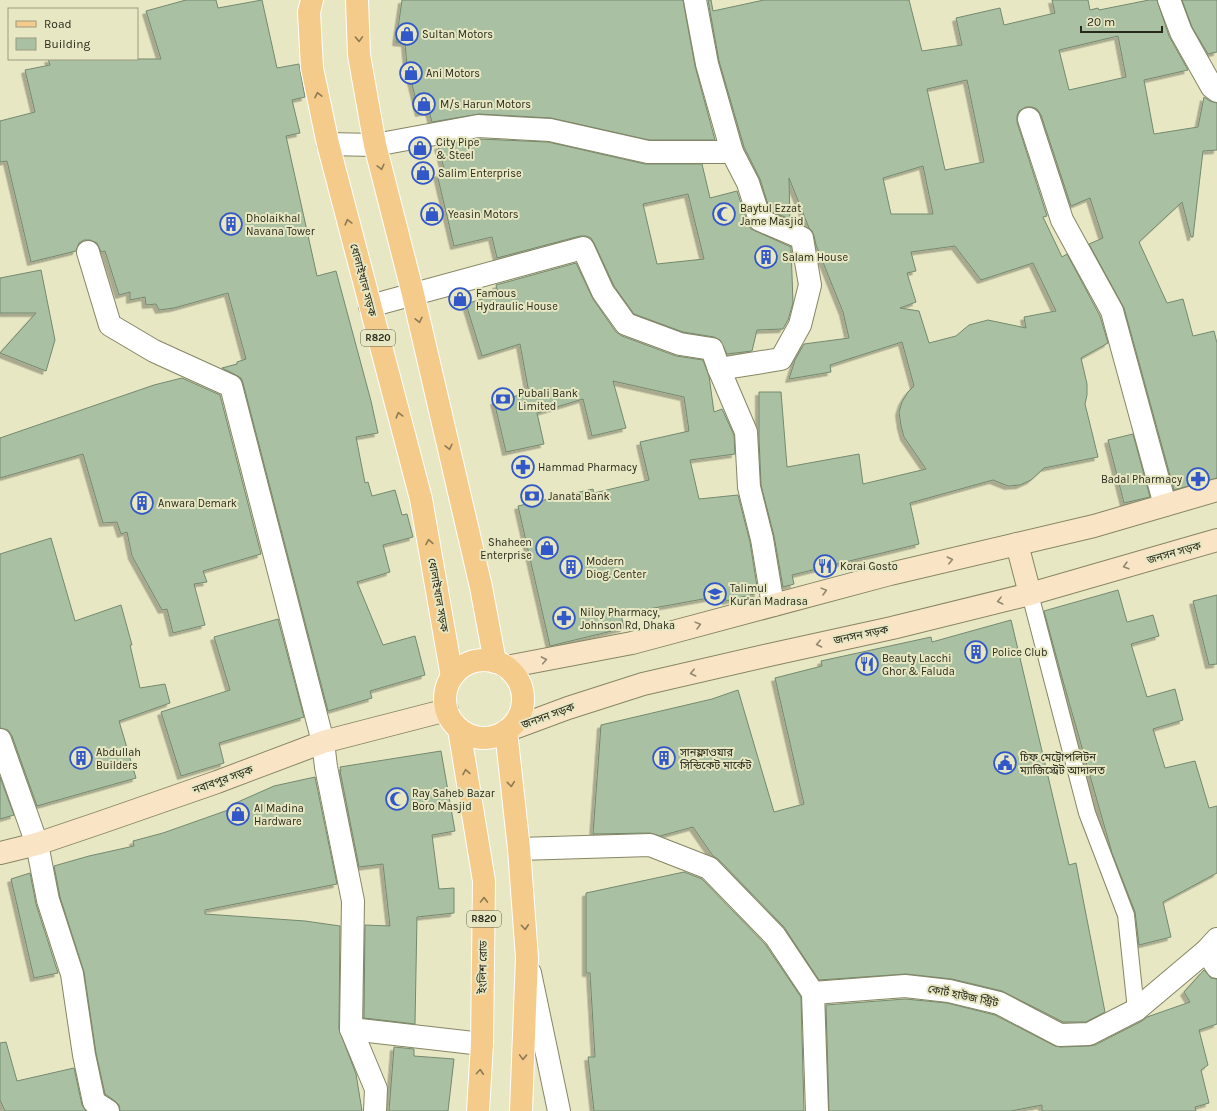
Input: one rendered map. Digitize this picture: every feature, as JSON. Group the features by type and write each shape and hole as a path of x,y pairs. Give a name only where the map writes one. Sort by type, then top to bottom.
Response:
{"main road":[{"name":"ধোলাইখাল সড়ক","path":"312,0 309,12 312,68 328,144 421,499 452,677"},
{"path":"357,0 359,55 375,146 413,294 500,664 515,676 521,687 522,699 520,712 515,723 506,731 494,736 482,738 470,735 459,729 451,720 447,710 446,691 452,677 460,668 471,662 483,660 500,664 632,643 890,574 1094,526 1217,490"},
{"name":"জনসন সড়ক","path":"506,731 568,708 643,684 892,628 1030,594 1217,540"},
{"path":"1017,544 1030,594"},
{"name":"নবাবপুর সড়ক","path":"0,853 37,844 217,782 323,742 447,710"},
{"name":"ইংলিশ রোড","path":"459,729 484,881 482,1044 478,1111"},
{"path":"506,731 527,958 521,1111"}],"street":[{"path":"695,0 707,64 732,152 748,183 760,220 802,238 810,285 800,325 781,359 719,369"},
{"path":"1169,0 1181,32 1212,86 1217,91"},
{"path":"1029,119 1062,220 1112,311 1165,505"},
{"path":"328,144 375,146 478,126 550,130 648,152 732,152"},
{"path":"370,306 583,248 603,292 626,324 680,344 712,349 746,432 749,488 762,539 773,605"},
{"path":"88,252 110,324 154,351 231,386 323,742 326,767 353,901 351,1030 376,1089 375,1111"},
{"path":"0,740 37,844 48,900 72,974 84,1055 94,1102 108,1111"},
{"path":"518,849 650,845 709,868 775,936 813,992 817,1111"},
{"name":"কোর্ট হাউজ স্ট্রিট","path":"813,992 905,986 949,991 1000,1003 1060,1035 1089,1034 1136,1010 1213,952"},
{"path":"527,958 558,1111"},
{"path":"351,1030 482,1044"}],"lane":[{"path":"1030,594 1087,813 1126,915 1136,1010"}],"building":[{"path":"186,0 216,0 218,8 262,0 277,68 299,64 305,97 292,100 300,133 286,136 317,276 336,271 371,401 378,433 356,437 365,483 368,482 372,496 395,490 402,515 407,514 413,537 383,545 390,572 357,582 383,645 415,636 425,675 370,691 372,698 328,711 243,383 241,378 222,368 237,364 237,362 246,359 228,293 174,308 159,310 156,304 146,305 145,297 130,300 130,292 119,295 105,251 101,252 97,243 90,240 84,240 79,243 76,251 31,262 7,161 0,162 0,121 35,112 25,70 50,65 48,60 161,59 146,11"},
{"path":"402,0 683,0 695,66 715,140 649,140 551,118 479,114 432,122 429,111 419,113 410,76 408,76 405,43 396,42"},
{"path":"708,0 711,0 713,11 764,0 909,0 922,51 962,45 956,18 1000,8 1004,25 1055,13 1052,0 1088,0 1090,10 1098,8 1099,10 1149,0 1157,0 1169,36 1188,70 1144,80 1154,134 1198,127 1204,97 1217,103 1217,150 1203,151 1193,237 1191,237 1182,202 1139,242 1167,303 1183,299 1193,336 1214,331 1217,343 1217,478 1174,490 1124,308 1089,244 1103,238 1090,198 1071,206 1041,115 1037,109 1026,107 1019,111 1017,122 1047,216 1043,217 1062,257 1067,254 1100,316 1108,343 1081,358 1087,384 1085,404 1098,457 1044,468 1031,480 1020,485 1008,486 993,480 910,503 919,544 792,575 794,584 783,587 774,536 761,485 759,392 781,392 787,467 859,454 863,484 926,469 904,437 901,426 899,412 902,402 914,386 902,342 830,365 831,372 789,379 795,360 804,344 849,338 843,312 816,245 812,231 809,228 789,178 790,219 770,211 760,179 744,147 719,61","holes":["1118,36 1126,77 1069,90 1059,50","967,80 984,162 945,170 927,89","923,166 933,214 891,214 883,178","955,246 981,280 1033,263 1056,311 1024,317 1026,328 988,320 969,325 956,336 929,343 919,311 900,308 916,302 907,273 916,271 911,252"]},
{"path":"1182,0 1217,0 1217,52 1208,54 1192,27"},
{"path":"479,139 548,142 645,164 702,164 710,198 737,191 751,229 791,247 793,303 788,320 783,329 757,330 752,351 727,354 720,340 714,337 683,332 634,314 614,286 591,238 586,236 580,236 497,258 492,237 454,246 437,174 445,172 438,146","holes":["688,194 704,259 657,264 643,204"]},
{"path":"576,263 593,299 616,332 622,336 676,356 703,360 709,376 714,412 722,409 734,435 735,454 690,460 699,499 738,495 750,542 758,593 726,601 725,595 621,614 624,628 550,646 518,506 593,489 594,493 649,480 640,442 689,431 684,397 613,381 626,428 592,436 583,399 537,413 544,444 506,452 494,401 529,393 520,344 482,356 466,304 498,294 496,285"},
{"path":"41,270 55,340 46,371 0,353 36,313 0,313 0,278"},
{"path":"182,378 220,395 261,554 203,571 207,582 194,584 205,625 173,633 167,609 162,610 132,556 127,532 121,534 117,522 103,523 83,454 0,478 0,438 154,385"},
{"path":"1133,434 1150,497 1124,503 1108,440"},
{"path":"51,538 75,621 121,605 132,645 130,645 140,688 165,684 170,703 119,721 136,778 37,806 12,736 8,730 0,728 0,554"},
{"path":"1118,590 1127,622 1153,615 1159,636 1131,644 1147,697 1175,689 1183,720 1153,729 1165,768 1195,761 1209,808 1217,806 1217,873 1163,902 1171,937 1139,945 1135,912 1112,853 1044,611"},
{"path":"1217,595 1217,664 1209,665 1193,601"},
{"path":"278,619 304,717 219,743 224,763 181,776 161,712 230,690 214,637"},
{"path":"1011,620 1069,865 1076,863 1105,1012 1086,1022 1063,1022 1002,991 952,979 906,974 819,980 784,927 718,859 713,856 693,827 660,836 650,833 593,834 601,725 712,699 738,690 774,812 804,804 775,678 822,666 821,661 931,637 932,642"},
{"path":"441,751 455,831 432,835 439,889 454,888 454,913 417,917 415,1024 364,1018 365,925 390,926 383,864 359,867 340,767"},
{"path":"0,777 14,815 0,819"},
{"path":"315,777 337,884 205,910 205,914 305,921 340,926 339,1029 356,1074 362,1111 120,1111 119,1105 105,1094 96,1053 84,972 60,897 54,866 89,856 134,846 133,841 163,833 231,809 231,805 274,786"},
{"path":"684,872 702,879 765,944 801,997 804,1111 594,1111 588,1057 595,1057 590,973 586,973 586,893"},
{"path":"30,873 36,904 58,973 34,978 11,879"},
{"path":"1204,970 1211,978 1217,979 1217,1024 1199,1030 1208,1065 1201,1070 1209,1103 1195,1107 1196,1111 1042,1111 1042,1105 1011,1111 829,1111 826,1005 905,999 947,1003 995,1015 1055,1046 1089,1046 1095,1045 1147,1017 1190,1002 1184,992"},
{"path":"6,1042 17,1081 74,1068 82,1105 86,1111 5,1111 0,1100 0,1043"},
{"path":"394,1047 414,1049 414,1056 454,1059 448,1111 389,1111"}],"place":[{"name":"Sultan Motors","path":"407,34"},
{"name":"Ani Motors","path":"411,73"},
{"name":"M/s Harun Motors","path":"424,104"},
{"name":"City Pipe & Steel","path":"420,148"},
{"name":"Salim Enterprise","path":"423,173"},
{"name":"Yeasin Motors","path":"432,214"},
{"name":"Baytul Ezzat Jame Masjid","path":"724,214"},
{"name":"Dholaikhal Navana Tower","path":"231,224"},
{"name":"Salam House","path":"766,257"},
{"name":"Famous Hydraulic House","path":"460,299"},
{"name":"Pubali Bank Limited","path":"503,399"},
{"name":"Hammad Pharmacy","path":"523,467"},
{"name":"Badal Pharmacy","path":"1198,479"},
{"name":"Janata Bank","path":"532,496"},
{"name":"Anwara Demark","path":"142,503"},
{"name":"Shaheen Enterprise","path":"547,548"},
{"name":"Korai Gosto","path":"825,566"},
{"name":"Modern Diog. Center","path":"571,567"},
{"name":"Talimul Kur'an Madrasa","path":"715,594"},
{"name":"Niloy Pharmacy, Johnson Rd, Dhaka","path":"564,618"},
{"name":"Police Club","path":"976,652"},
{"name":"Beauty Lacchi Ghor & Faluda","path":"867,664"},
{"name":"Abdullah Builders","path":"81,758"},
{"name":"সানফ্লাওয়ার সিন্ডিকেট মার্কেট","path":"664,758"},
{"name":"চিফ মেট্রোপলিটন ম্যাজিস্ট্রেট আদালত","path":"1005,763"},
{"name":"Ray Saheb Bazar Boro Masjid","path":"397,799"},
{"name":"Al Madina Hardware","path":"238,814"}]}
